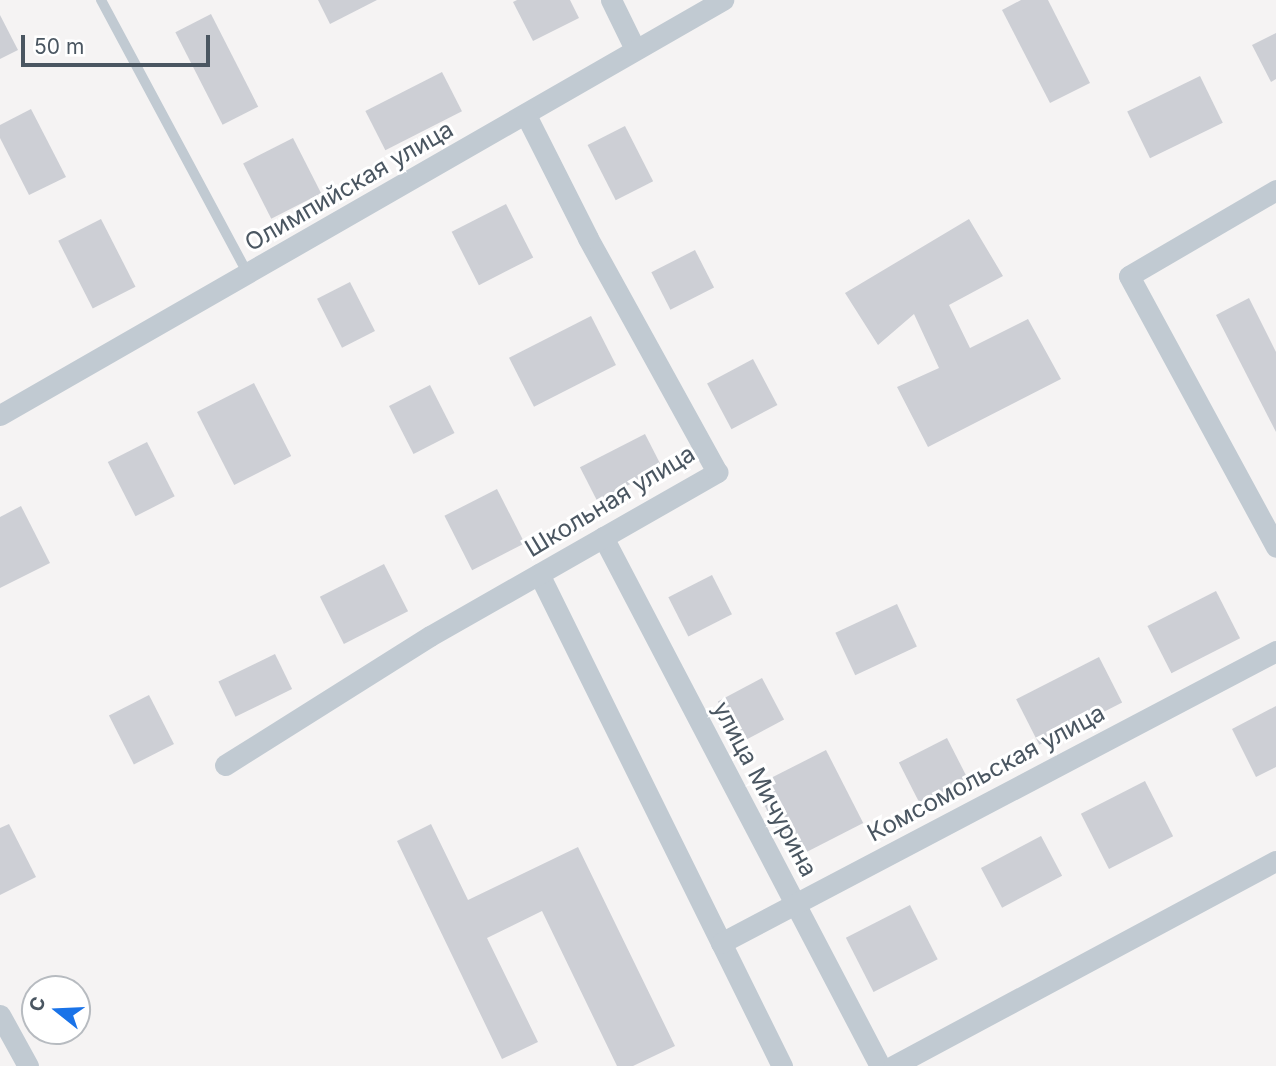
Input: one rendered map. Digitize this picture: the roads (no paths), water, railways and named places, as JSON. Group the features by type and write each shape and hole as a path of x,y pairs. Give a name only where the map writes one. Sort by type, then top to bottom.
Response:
{"street":[{"path":"611,0 635,49"},
{"name":"Олимпийская улица","path":"0,415 723,0"},
{"name":"Школьная улица","path":"225,765 430,636 717,472 587,238 526,115"},
{"path":"1276,190 1129,276 1276,547"},
{"name":"улица Мичурина","path":"603,537 880,1066"},
{"path":"539,574 782,1066"},
{"name":"Комсомольская улица","path":"721,943 1276,651"},
{"path":"894,1066 1276,861"},
{"path":"0,1015 28,1066"}],"lane":[{"path":"101,0 248,274"}]}
